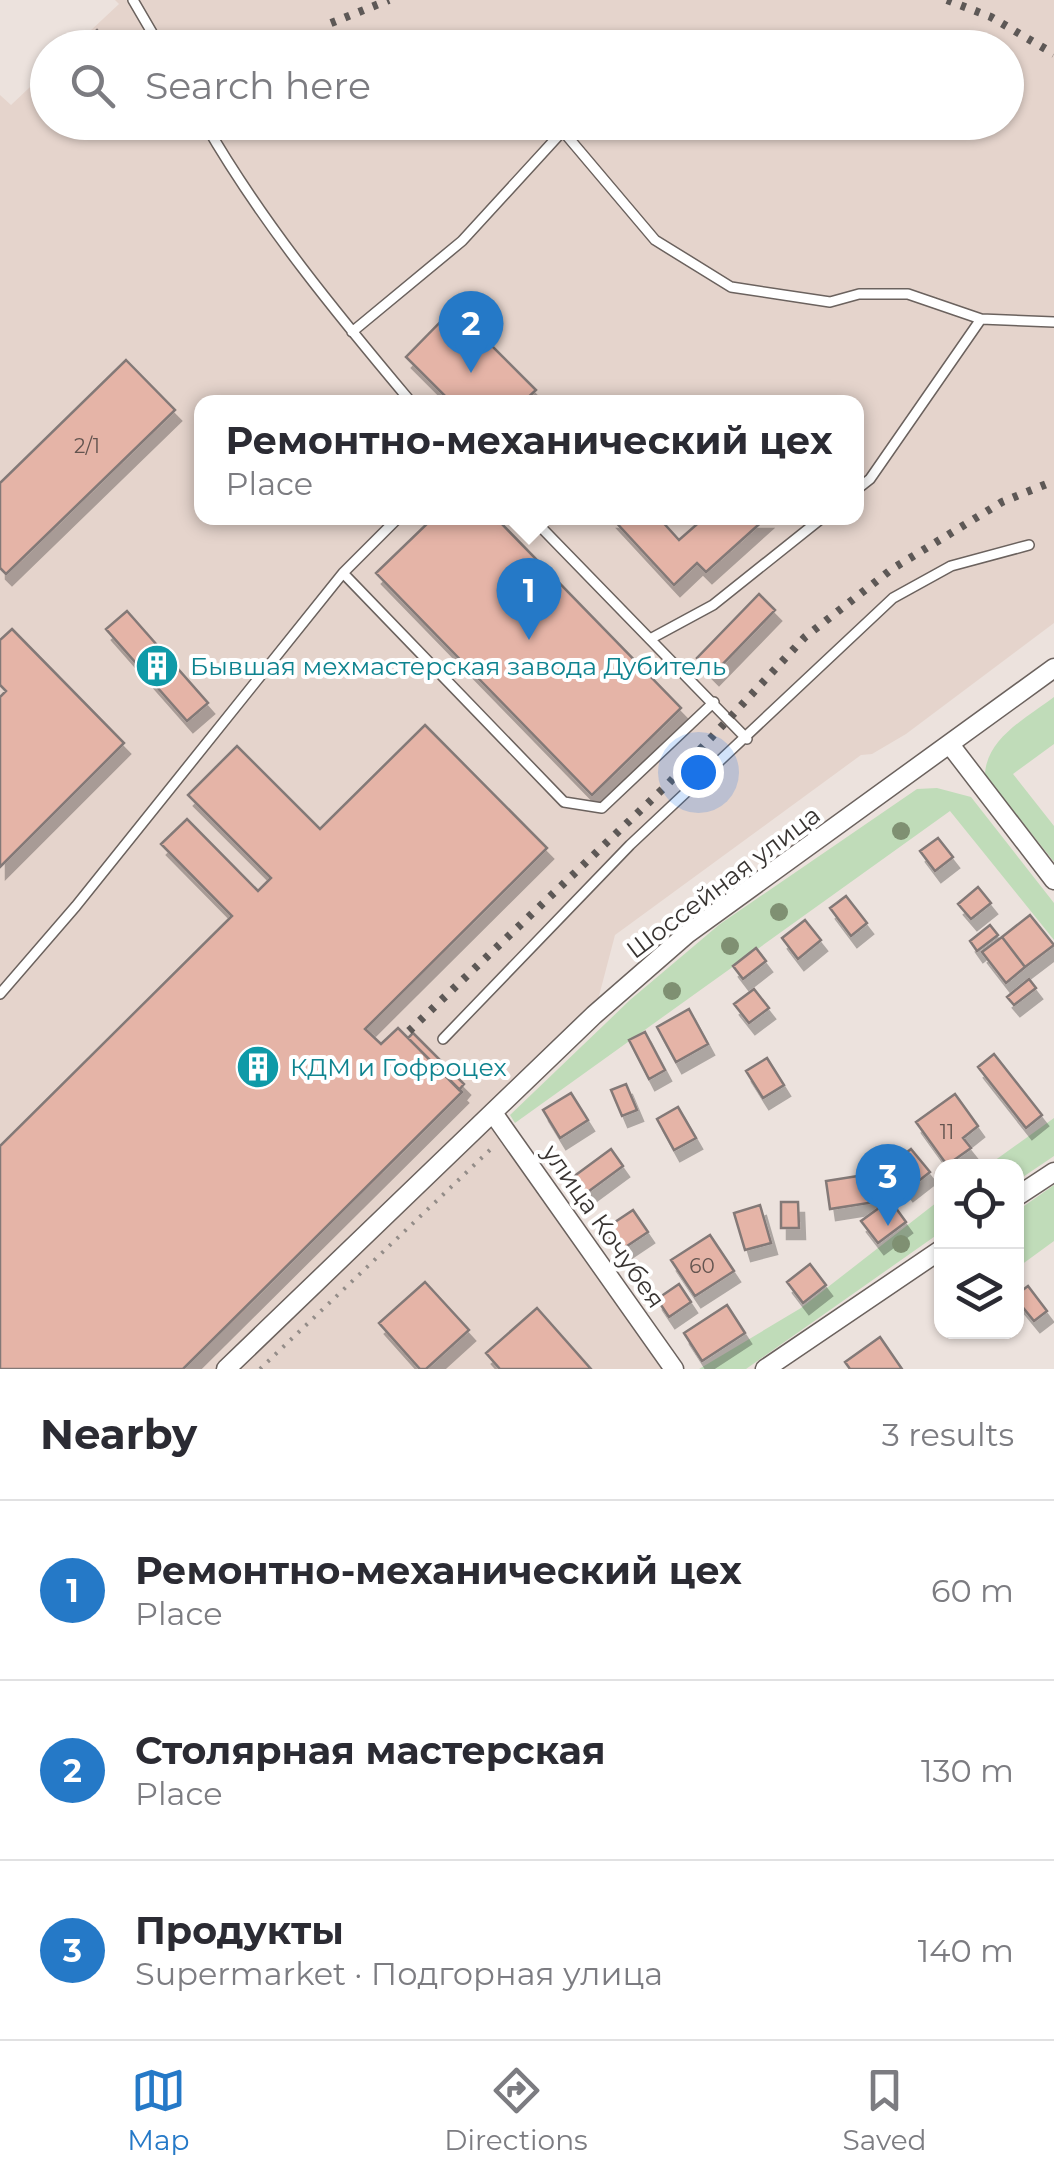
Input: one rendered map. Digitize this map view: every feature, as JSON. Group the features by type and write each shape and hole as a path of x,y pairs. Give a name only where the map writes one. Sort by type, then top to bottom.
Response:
{"street":[{"name":"Шоссейная улица","path":"226,1369 594,1015 687,934 1054,668"},
{"path":"951,746 1054,880"},
{"name":"улица Кочубея","path":"493,1113 674,1369"},
{"path":"1024,1193 1054,1172"},
{"path":"765,1369 934,1254"}],"lane":[{"path":"132,0 150,30"},
{"path":"214,140 234,174 352,332 405,395"},
{"path":"352,332 462,241 553,140"},
{"path":"570,140 654,240 731,288 830,302 859,294 908,294 981,318 1054,322"},
{"path":"864,484 981,318"},
{"path":"0,994 76,906 342,573 391,525"},
{"path":"539,525 747,739"},
{"path":"652,638 713,605 813,525"},
{"path":"443,1039 630,845 894,598 951,566 1028,545"},
{"path":"342,573 564,802 602,808 714,702"}],"path":[{"path":"260,1369 497,1143"}],"shaded area":[{"path":"115,0 1054,0 1054,623 906,734 872,754 861,755 615,935 594,1015 493,1113 674,1369 0,1369 0,95 11,105 30,87 30,140 1024,140 1024,30 91,30 119,4"}],"green space":[{"path":"1054,697 1054,744 1013,774 1054,826 1054,862 985,775 987,762 1000,739"},
{"path":"937,788 971,797 1054,903 1054,940 950,811 515,1123 510,1115 630,1000 720,924 917,789"},
{"path":"1054,1118 1054,1156 1024,1176 1024,1159 997,1159"},
{"path":"1054,1185 1054,1241 1024,1263 1024,1249 1024,1206"},
{"path":"934,1204 934,1237 746,1369 699,1369 801,1308"}],"building":[{"path":"454,308 536,390 531,395 444,395 406,357"},
{"path":"126,360 175,410 6,574 0,568 0,483"},
{"path":"426,525 503,525 681,708 592,795 376,573"},
{"path":"618,525 665,525 679,540 696,525 758,525 706,572 697,563 674,585"},
{"path":"759,594 775,610 713,674 697,658"},
{"name":"Бывшая мехмастерская завода Дубитель","path":"127,611 208,703 187,721 106,629"},
{"path":"12,629 124,743 0,867 0,697 6,691 0,685 0,640"},
{"name":"КДМ и Гофроцех","path":"425,725 547,848 365,1029 381,1044 398,1028 462,1092 183,1369 0,1369 0,1146 232,916 161,844 187,819 258,891 271,878 188,795 237,746 320,829"},
{"path":"938,838 953,857 935,871 920,851"},
{"path":"978,887 991,903 971,919 958,904"},
{"path":"846,896 867,923 851,936 830,908"},
{"path":"1030,915 1054,945 1025,967 1002,937"},
{"path":"805,920 821,940 798,959 782,938"},
{"path":"990,925 998,935 977,951 970,941"},
{"path":"1002,937 1025,967 1006,983 982,952"},
{"path":"756,948 766,961 743,979 733,966"},
{"path":"1029,979 1036,988 1014,1005 1007,997"},
{"path":"754,989 769,1008 749,1023 734,1004"},
{"path":"689,1009 708,1044 676,1062 657,1027"},
{"path":"645,1032 665,1070 649,1079 629,1040"},
{"path":"413,1033 464,1084 459,1090 408,1038"},
{"path":"994,1054 1042,1115 1026,1128 978,1067"},
{"path":"767,1058 784,1085 763,1098 746,1071"},
{"path":"626,1084 637,1110 622,1116 611,1090"},
{"path":"571,1093 588,1120 560,1138 543,1110"},
{"path":"955,1094 978,1126 963,1138 971,1148 955,1159 943,1159 916,1122"},
{"path":"678,1107 696,1138 674,1150 657,1119"},
{"path":"611,1149 623,1166 585,1194 573,1177"},
{"path":"911,1149 930,1172 907,1190 889,1166"},
{"path":"877,1173 881,1201 830,1209 826,1181"},
{"path":"890,1200 906,1222 878,1243 861,1221"},
{"path":"781,1202 798,1202 799,1228 781,1228"},
{"path":"760,1205 771,1243 745,1250 734,1213"},
{"path":"633,1210 648,1232 618,1252 603,1230"},
{"path":"710,1235 734,1271 695,1296 671,1260"},
{"path":"810,1264 826,1285 803,1303 787,1282"},
{"path":"425,1282 469,1330 426,1369 420,1369 379,1323"},
{"path":"679,1284 691,1302 669,1317 657,1299"},
{"path":"1028,1286 1047,1311 1034,1321 1024,1309 1024,1289"},
{"path":"727,1305 745,1333 702,1361 684,1333"},
{"path":"537,1308 591,1369 500,1369 486,1353"},
{"path":"880,1337 902,1369 850,1369 845,1362"}],"railway":[{"path":"331,23 389,0"},
{"path":"947,0 1013,30"},
{"path":"1024,36 1054,54"},
{"path":"409,1031 667,785 805,637 892,569 1002,502 1054,481"}],"place":[{"name":"Столярная мастерская","path":"471,373"},
{"name":"Ремонтно-механический цех","path":"529,640"},
{"name":"Бывшая мехмастерская завода Дубитель","path":"157,666"},
{"name":"КДМ и Гофроцех","path":"258,1067"},
{"name":"Продукты","path":"888,1226"}]}
